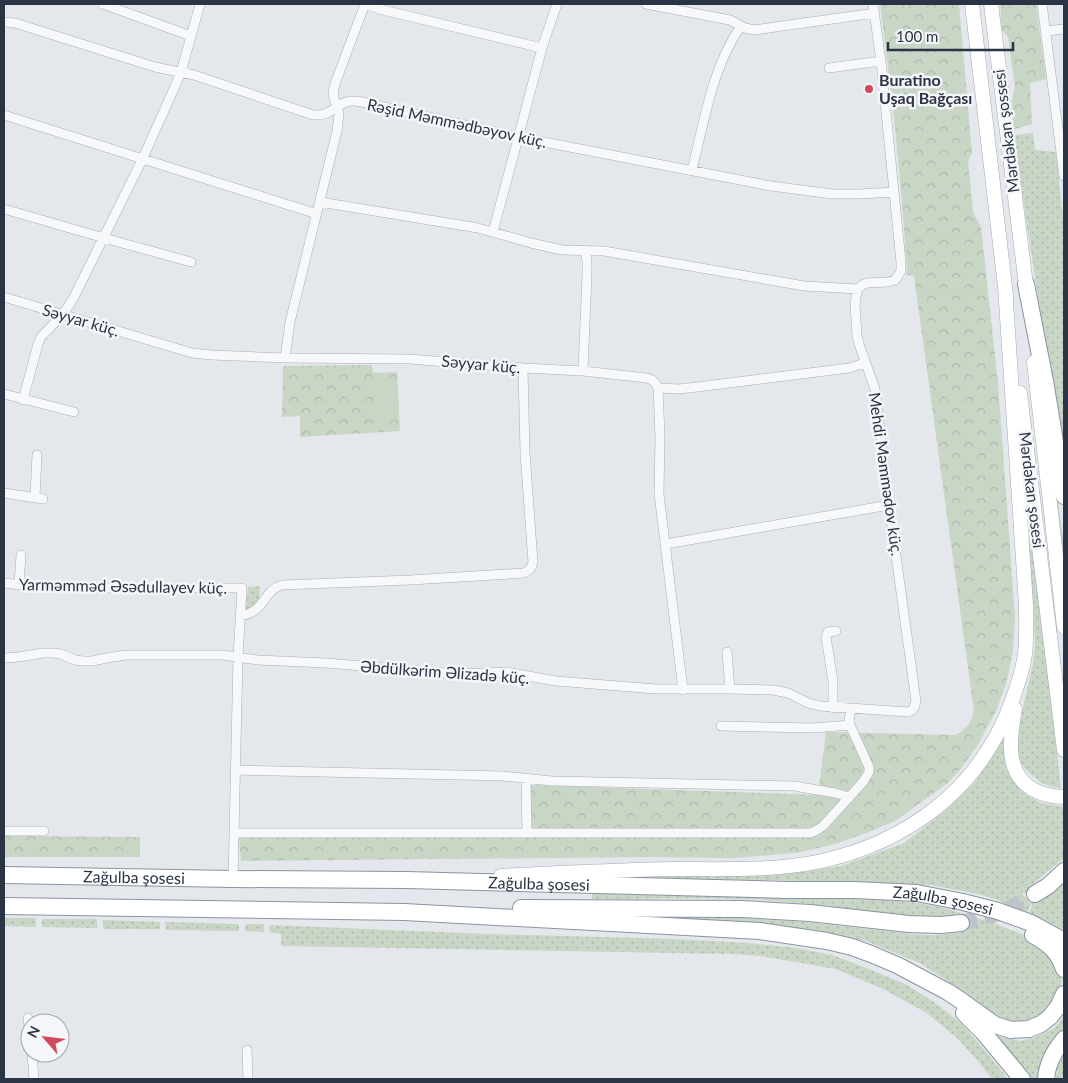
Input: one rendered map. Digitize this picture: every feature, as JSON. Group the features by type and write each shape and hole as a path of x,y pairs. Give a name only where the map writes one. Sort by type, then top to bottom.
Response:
{"highway":[{"path":"1026,284 1045,381 1064,496"},
{"path":"1035,894 1048,886 1064,871"},
{"name":"Zağulba şosesi","path":"4,875 406,880 788,890 864,890 917,893 988,908 1031,923 1064,941"},
{"path":"933,895 995,918 1031,934 1054,949 1060,957 1064,969"},
{"name":"Zağulba şosesi","path":"4,906 404,912"},
{"path":"404,912 497,908 742,909 810,913 909,924 941,925 961,923"},
{"path":"404,912 770,932 827,941 852,947 884,959 948,992 995,1025 1011,1030 1029,1029 1041,1024 1058,1008 1064,994"},
{"path":"1031,923 1064,936"},
{"path":"911,973 971,1019 1022,1079"},
{"path":"1046,1079 1053,1054 1064,1039"}],"main road":[{"name":"Mərdəkan şossesi","path":"972,4 998,231"},
{"name":"Mərdəkan şossesi","path":"991,4 1018,228"},
{"name":"Mərdəkan şosesi","path":"1018,228 1026,284 1064,627"},
{"name":"Mərdəkan şosesi","path":"998,231 1024,418 1064,750"},
{"path":"1005,286 1026,605 1025,654 1012,725 1011,760 1015,771 1030,788 1050,796 1064,797"},
{"path":"406,880 794,866 862,850 886,840 923,818 950,797 969,777 998,732 1010,708 1021,674"}],"street":[{"path":"103,4 192,36"},
{"path":"23,400 38,344 74,299 142,160 181,72 200,4"},
{"path":"285,358 290,322 338,122 339,114 334,98 336,81 366,4 379,9 542,48"},
{"path":"493,232 542,48 557,4"},
{"path":"320,202 466,226 531,243 573,251 604,251 804,286 858,289 867,283 895,280 901,271 901,262 874,8 754,30 740,26 730,20 646,4"},
{"path":"1042,4 1061,126 1064,176"},
{"name":"Rəşid Məmmədbəyov küç.","path":"4,22 15,23 155,67 210,80 313,115 322,115 346,102 362,102 518,137 771,186 816,192 860,194 894,192"},
{"path":"692,170 715,78 731,40 740,26"},
{"path":"1046,31 1064,29"},
{"path":"829,68 881,61"},
{"path":"4,115 316,214"},
{"path":"4,209 191,262"},
{"path":"583,371 587,275 586,250"},
{"name":"Mehdi Məmmədov küç.","path":"858,289 855,305 857,335 862,355 875,389 916,701 914,709"},
{"name":"Səyyar küç.","path":"4,296 192,353 285,358 409,359 583,371 647,378 652,380 658,388"},
{"path":"683,690 659,487 660,436 658,388 697,387 849,368 866,363"},
{"path":"233,879 238,657 241,615 254,612 270,592 282,585 411,580 528,572 533,562 525,453 523,368"},
{"path":"4,394 74,412"},
{"path":"4,492 39,498 37,454"},
{"path":"666,544 889,505"},
{"path":"19,585 22,555"},
{"name":"Yarməmməd Əsədullayev küç.","path":"4,583 67,588 242,588 241,615"},
{"path":"833,708 832,681 826,637 828,632 836,631"},
{"path":"727,652 730,689"},
{"name":"Əbdülkərim Əlizadə küç.","path":"4,658 43,653 61,654 75,660 92,661 126,655 206,654 258,660 326,663 458,674 506,672 556,681 656,689 781,691 813,705 833,708 908,712 914,709"},
{"path":"234,833 811,833 823,826 863,782 869,772 869,767 850,725 851,709"},
{"path":"721,726 814,728 850,725"},
{"path":"235,770 503,776 552,781 794,786 835,793 848,798"},
{"path":"526,779 527,833"},
{"path":"4,831 44,832"},
{"path":"247,1050 248,1079"},
{"path":"33,1063 34,1079"}],"green space":[{"path":"880,4 959,4 972,153 968,161 973,212 981,227 998,383 1015,617 1013,652 1006,684 996,711 979,743 963,766 948,783 895,821 835,844 796,853 734,858 649,857 241,861 239,837 532,837 531,785 818,795 826,732 956,735 968,725 974,711 914,276 907,275 896,139"},
{"path":"1000,4 1036,4 1046,79 1030,83 1032,124 1014,129 1012,100 1015,86 1008,37 1002,30"},
{"path":"1033,133 1035,150 1056,152 1064,229 1064,466 1014,135"},
{"path":"372,365 373,373 397,372 400,431 300,437 300,416 282,417 283,366"},
{"path":"396,377 399,420 376,421 374,379"},
{"path":"1050,450 1064,544 1064,594"},
{"path":"1024,469 1061,788 1040,782 1023,767 1017,744 1019,724 1033,664 1035,646 1033,595 1022,490"},
{"path":"260,586 259,601 251,609 246,609 248,587"},
{"path":"1003,739 1006,768 1020,791 1041,803 1064,807 1064,858 1022,893 1031,904 1027,912 978,894 931,885 771,880 624,879 623,877 772,874 841,866 904,843 944,812 975,782"},
{"path":"4,836 140,837 140,857 4,857"},
{"path":"1064,881 1064,930 1029,912 1033,904"},
{"path":"592,894 821,896 919,903 962,913 927,918 765,900 715,898 592,899"},
{"path":"607,913 727,917 805,922 934,935 964,932 962,913 993,923 1042,944 1062,973 1060,996 1051,1010 1021,1026 986,1015 949,982 920,963 866,941 809,929 606,916"},
{"path":"4,918 36,918 36,927 4,926"},
{"path":"42,919 97,919 97,928 42,927"},
{"path":"103,920 160,922 160,929 103,929"},
{"path":"165,922 239,924 239,931 166,930"},
{"path":"245,924 264,924 264,932 245,931"},
{"path":"269,925 676,939 748,943 796,948 832,955 907,985 934,1002 961,1023 1008,1079 992,1079 956,1037 927,1013 883,989 836,969 761,956 731,954 281,946 281,934 270,932"},
{"path":"1064,1016 1064,1029 1050,1046 1040,1079 1031,1079 997,1036 1020,1041 1036,1037 1054,1028"},
{"path":"1064,1052 1064,1079 1056,1079 1057,1068"}],"tunnel":[{"path":"961,923 999,913 1035,894"}],"place":[{"name":"Buratino Uşaq Bağçası","path":"869,89"}]}
